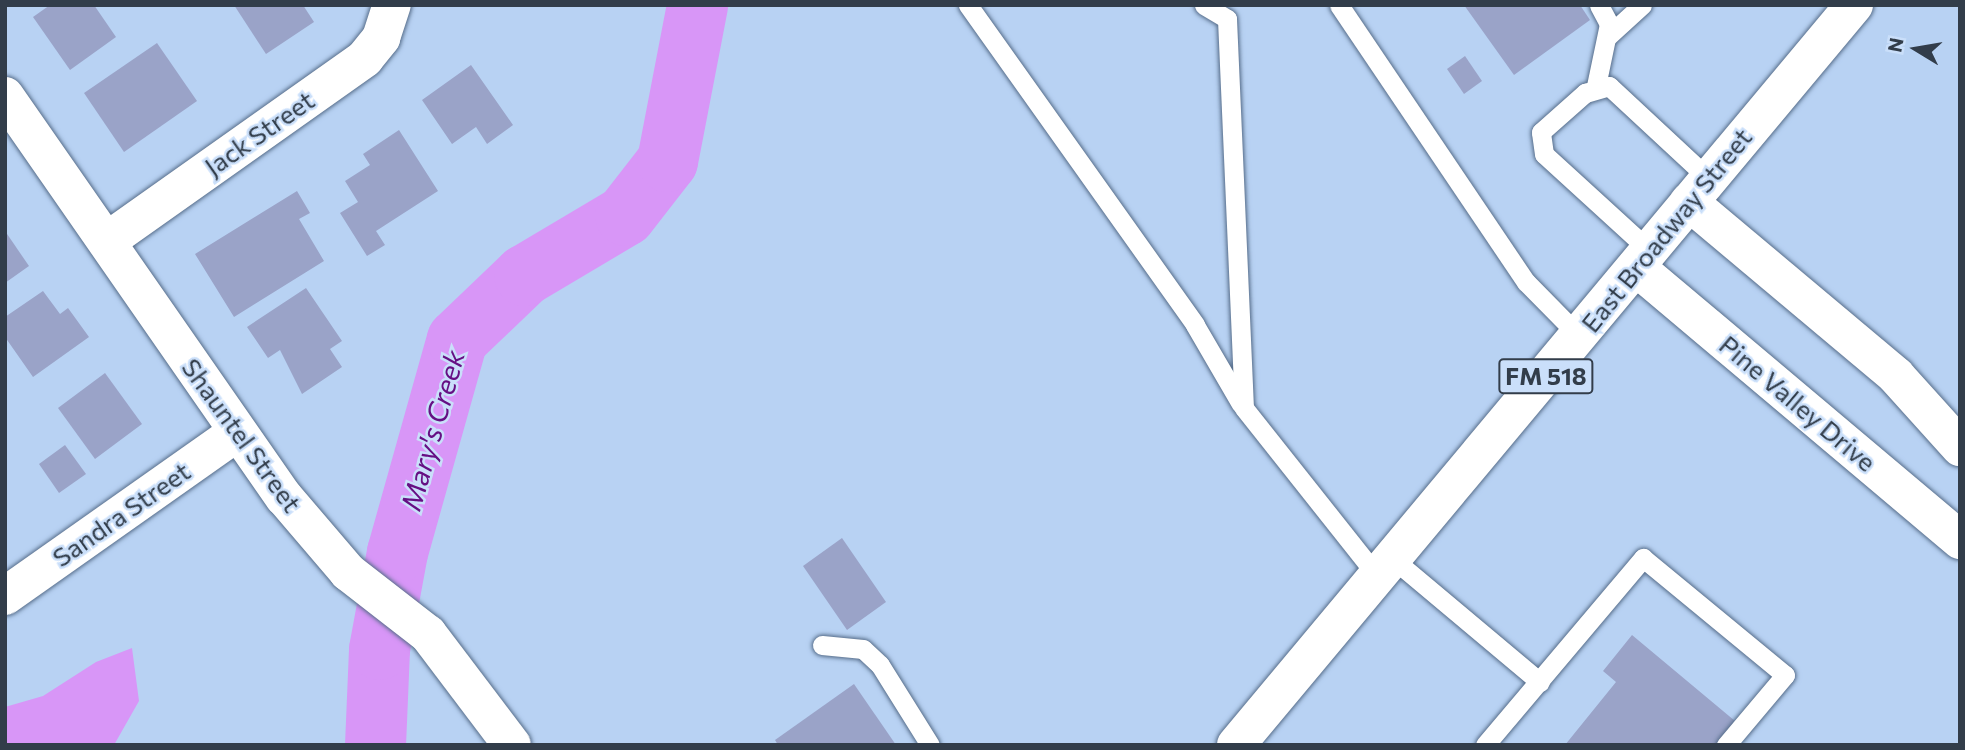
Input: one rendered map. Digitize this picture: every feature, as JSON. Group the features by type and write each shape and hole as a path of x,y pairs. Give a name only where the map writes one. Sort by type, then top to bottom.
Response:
{"street":[{"name":"East Broadway Street","path":"1236,745 1854,5"},
{"name":"Jack Street","path":"107,241 365,58 392,7"},
{"name":"Shauntel Street","path":"5,96 107,241 236,433 348,572 428,634 512,745"},
{"path":"1698,190 1896,376 1960,447"},
{"name":"Pine Valley Drive","path":"1642,259 1960,540"},
{"name":"Sandra Street","path":"5,596 236,433"}],"lane":[{"path":"968,5 1195,325 1244,408 1385,568 1540,682"},
{"path":"1204,5 1227,19 1244,408"},
{"path":"1339,5 1526,282 1579,336"},
{"path":"1599,5 1608,36 1595,86 1541,131 1540,143 1544,154 1642,259"},
{"path":"1608,36 1642,5"},
{"path":"1595,86 1622,96 1698,190"},
{"path":"1485,745 1643,558 1785,675 1726,745"},
{"path":"822,645 845,643 872,657 930,745"}],"shaded area":[{"path":"132,648 139,701 114,745 5,745 5,707 43,696 96,662"}],"building":[{"path":"50,5 94,5 116,37 70,70 33,17"},
{"path":"234,5 303,5 314,22 266,54"},
{"path":"1464,5 1580,5 1590,20 1514,75"},
{"path":"157,43 197,101 124,152 84,93"},
{"path":"1465,56 1482,81 1464,94 1447,69"},
{"path":"471,65 513,125 487,144 476,127 452,144 422,100"},
{"path":"399,130 438,191 376,231 385,245 367,256 340,213 358,202 345,181 370,165 363,154"},
{"path":"297,191 310,213 299,219 324,261 234,317 195,254"},
{"path":"5,231 29,266 5,283"},
{"path":"306,288 342,341 330,349 342,367 302,394 280,350 268,358 247,327"},
{"path":"43,291 60,314 68,308 89,337 33,377 5,337 5,317"},
{"path":"105,373 142,424 95,459 58,408"},
{"path":"65,445 86,474 59,493 39,464"},
{"path":"842,538 886,602 847,630 803,566"},
{"path":"1632,635 1735,721 1716,745 1565,745 1616,682 1603,671"},
{"path":"854,684 896,745 778,745 775,740"}],"waterway":[{"name":"Mary's Creek","path":"375,745 379,649 397,552 457,339 524,275 625,215 667,161 697,5"}]}
